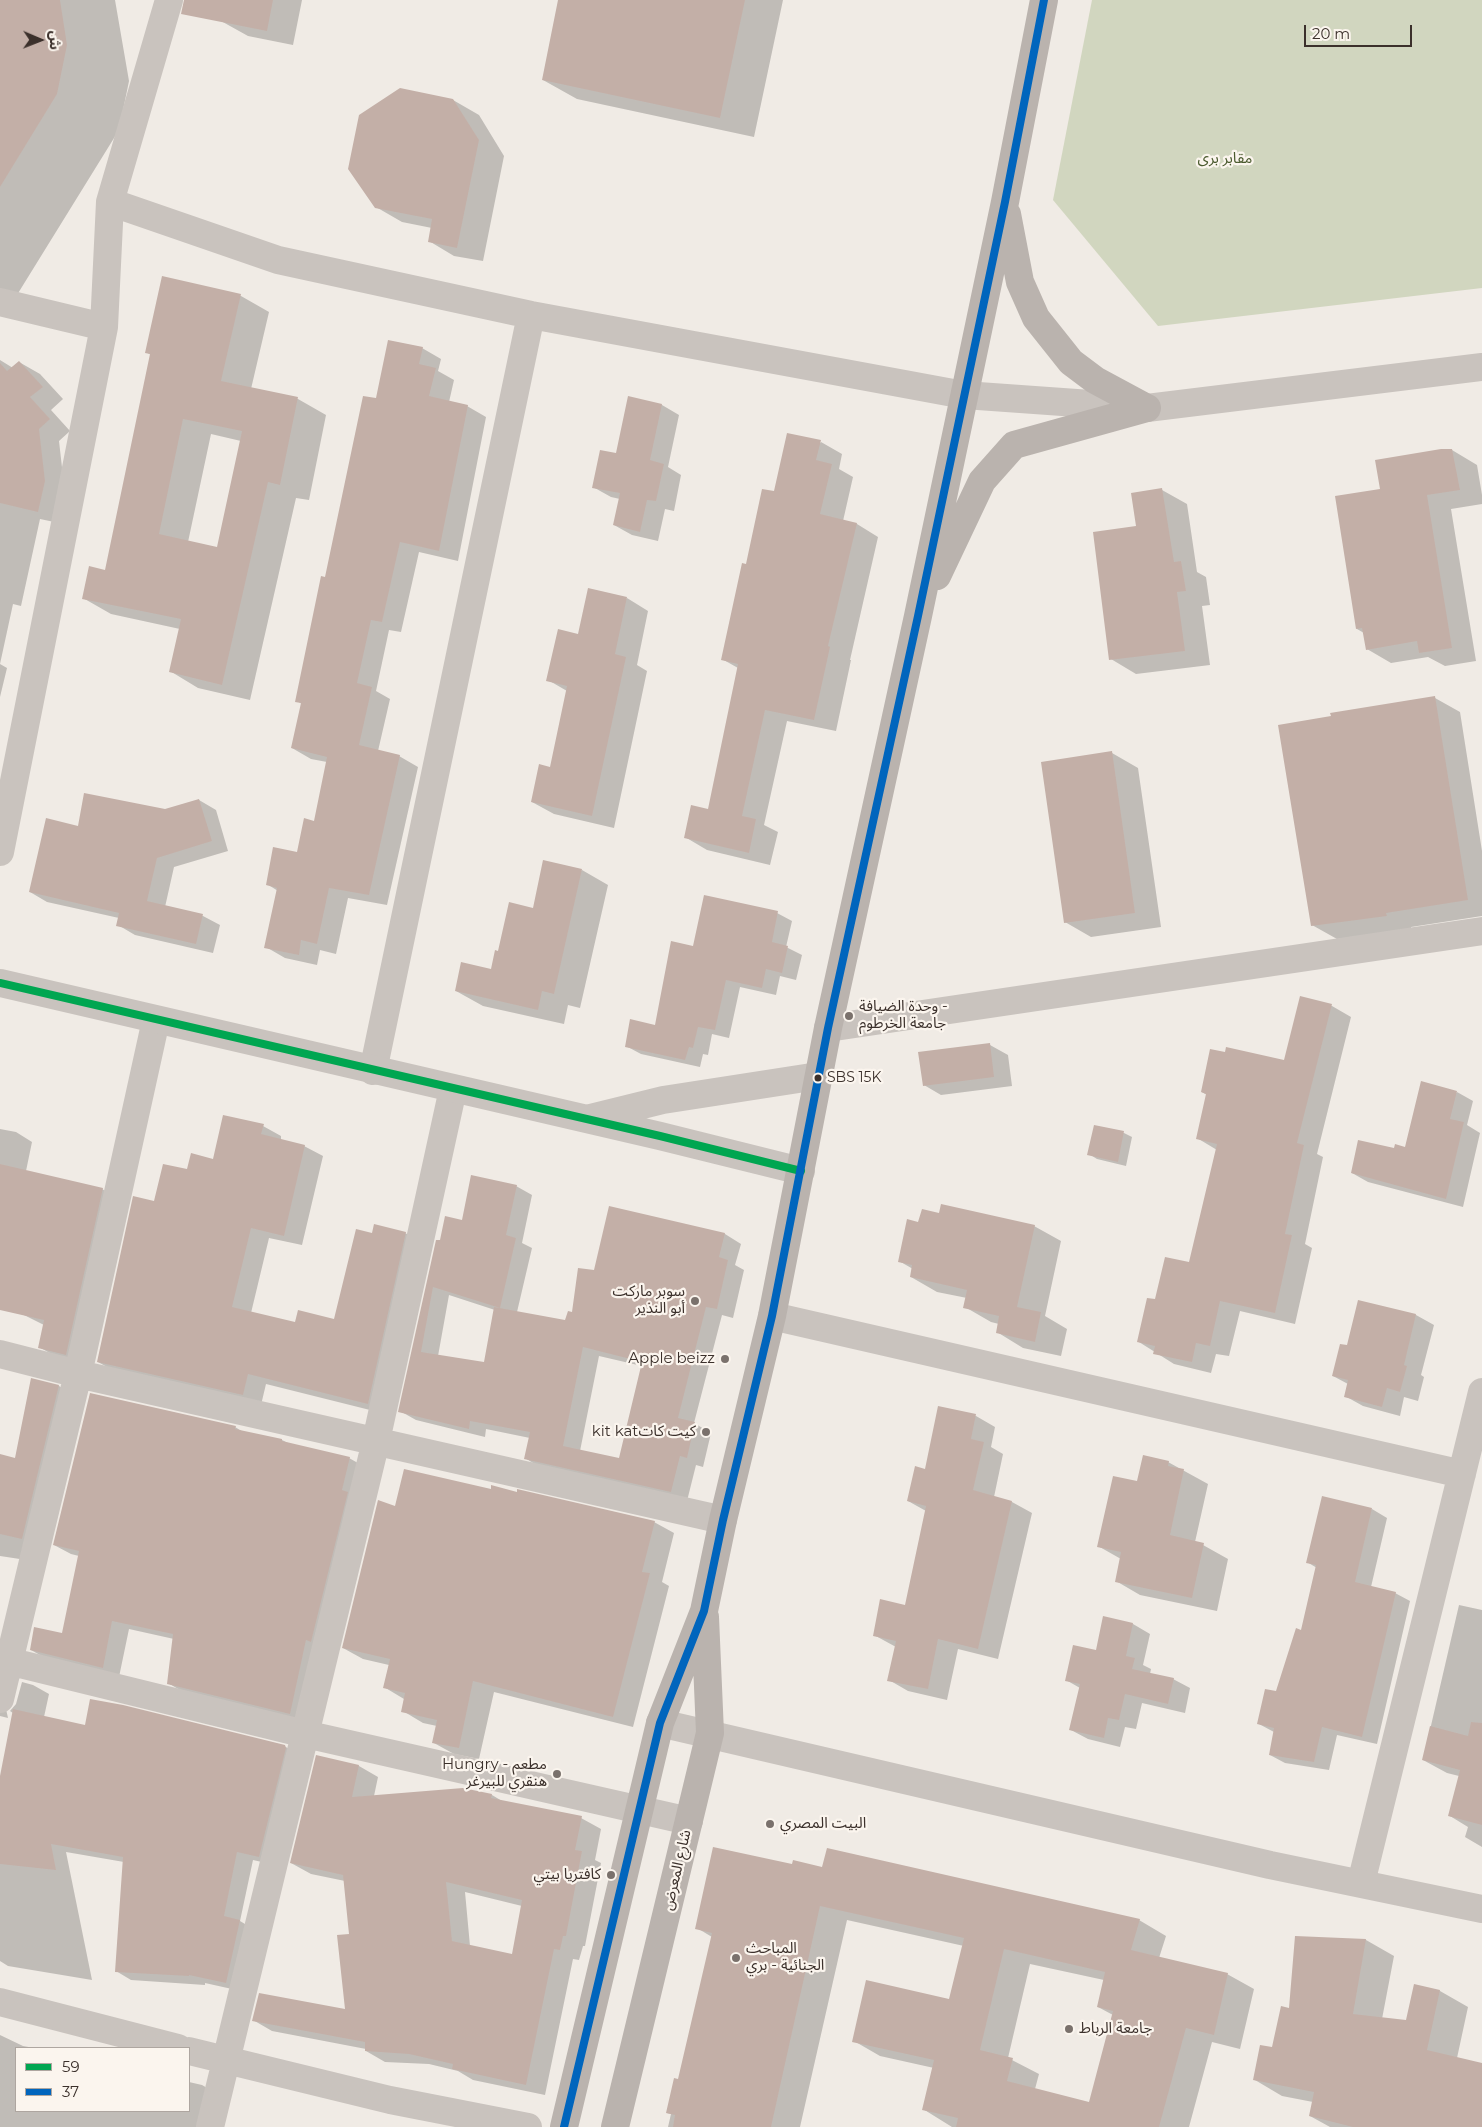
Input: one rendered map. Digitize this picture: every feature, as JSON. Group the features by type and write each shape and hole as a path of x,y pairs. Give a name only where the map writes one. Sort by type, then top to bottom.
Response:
{"main road":[{"name":"شارع المعرض","path":"564,2127 660,1723 704,1611 722,1520 772,1316 818,1076 918,616 1005,202 1044,0"},
{"path":"1005,202 1020,282 1036,318 1071,362 1095,380 1146,408"},
{"path":"918,616 982,481 1014,445 1146,408"},
{"name":"شارع المعرض","path":"615,2127 710,1733 704,1611"}],"street":[{"path":"0,852 104,327 110,202 169,0"},
{"path":"110,202 278,260 531,315 964,395 1146,408 1482,367"},
{"path":"0,302 104,327"},
{"path":"373,1070 531,315"},
{"path":"828,1028 1482,931"},
{"path":"0,983 583,1120 660,1136 800,1171"},
{"path":"0,1699 4,1660 78,1374 156,1020"},
{"path":"583,1120 663,1100 818,1076"},
{"path":"210,2127 376,1441 453,1089"},
{"path":"772,1316 1462,1474"},
{"path":"0,1354 78,1374 722,1520"},
{"path":"1361,1884 1482,1392"},
{"path":"4,1660 305,1734 689,1821"},
{"path":"660,1723 710,1733 1270,1865 1482,1909"},
{"path":"0,2002 174,2047"},
{"path":"190,2051 390,2100 528,2127"}],"green space":[{"name":"مقابر برى","path":"1092,0 1482,0 1482,288 1158,326 1053,200"}],"building":[{"path":"0,0 60,0 67,45 57,94 0,187"},
{"path":"184,0 273,0 267,31 181,14"},
{"path":"558,0 745,0 720,118 542,80"},
{"path":"400,88 453,99 479,140 457,248 428,242 432,219 375,208 348,169 359,115"},
{"path":"162,276 241,294 221,381 298,397 280,485 268,482 222,685 169,672 181,619 82,599 89,566 105,570 150,354 145,353","holes":["183,419 242,431 217,547 159,534"]},
{"path":"388,340 423,347 419,364 436,368 429,396 468,405 439,551 400,542 382,622 371,620 357,683 372,687 359,745 400,755 369,895 329,888 317,944 301,940 299,955 264,948 277,888 266,885 273,847 297,852 304,818 314,821 327,757 291,748 301,703 295,702 321,576 325,577 363,396 376,398"},
{"path":"19,361 43,387 30,397 50,419 39,429 45,481 38,512 0,503 0,363 7,371"},
{"path":"628,396 662,404 650,460 664,464 656,501 647,500 640,532 613,525 620,493 592,488 600,450 616,453"},
{"path":"787,433 821,440 816,460 832,464 820,514 857,523 828,646 830,647 814,720 765,710 742,816 756,819 749,853 684,838 691,805 708,809 738,664 721,660 742,563 746,564 762,489 774,491"},
{"path":"1441,449 1452,449 1460,490 1427,495 1452,648 1419,653 1417,641 1366,650 1362,628 1356,629 1335,496 1380,489 1375,460"},
{"path":"1162,488 1174,562 1181,561 1186,591 1177,592 1185,651 1109,660 1093,532 1136,526 1131,493"},
{"path":"588,588 627,597 615,654 626,657 592,816 531,802 539,764 550,767 567,686 546,681 558,629 578,634"},
{"path":"1435,696 1468,900 1386,913 1387,916 1311,926 1278,725 1331,716 1330,713"},
{"path":"1112,751 1135,913 1064,923 1041,762"},
{"path":"84,793 165,809 199,799 212,841 157,858 147,901 203,914 196,944 116,926 119,913 29,892 46,818 78,826"},
{"path":"543,860 582,869 554,994 542,991 538,1010 455,991 461,962 491,969 495,950 498,951 509,902 533,908"},
{"path":"704,895 778,911 772,942 788,946 782,973 766,969 762,988 726,980 715,1030 698,1027 693,1048 689,1047 685,1060 625,1047 630,1019 655,1025 671,941 693,946"},
{"path":"1300,996 1332,1004 1297,1143 1304,1145 1285,1234 1292,1235 1275,1313 1220,1301 1210,1346 1196,1343 1192,1362 1153,1354 1155,1346 1137,1342 1147,1298 1155,1299 1165,1257 1189,1262 1217,1144 1196,1139 1206,1094 1201,1092 1210,1049 1225,1052 1226,1047 1284,1060"},
{"path":"990,1043 994,1077 923,1086 918,1052"},
{"path":"1421,1081 1457,1091 1450,1119 1464,1122 1446,1199 1351,1173 1358,1140 1394,1148 1395,1144 1405,1147"},
{"path":"223,1115 264,1124 261,1134 305,1145 284,1236 251,1228 232,1307 295,1322 298,1310 334,1319 356,1229 372,1233 374,1224 406,1232 368,1404 248,1374 243,1395 97,1362 133,1196 154,1201 163,1164 187,1169 191,1153 213,1159"},
{"path":"1094,1125 1124,1131 1118,1162 1087,1155"},
{"path":"0,1164 103,1188 66,1355 38,1348 44,1320 0,1310"},
{"path":"471,1175 517,1185 506,1235 516,1238 500,1308 433,1287 421,1352 484,1362 494,1307 565,1320 568,1311 572,1312 578,1268 594,1270 609,1206 725,1233 719,1257 728,1260 717,1309 706,1307 678,1418 695,1422 687,1458 680,1456 671,1492 524,1459 530,1432 470,1421 469,1429 398,1412 436,1240 440,1240 445,1216 462,1220","holes":["583,1347 642,1362 619,1458 563,1446"]},
{"path":"941,1204 1035,1225 1017,1307 1041,1312 1035,1342 996,1333 999,1316 963,1308 967,1290 910,1277 912,1265 898,1262 907,1219 918,1222 922,1209 939,1213"},
{"path":"1358,1300 1416,1314 1404,1365 1407,1366 1400,1392 1387,1388 1382,1407 1344,1397 1348,1380 1332,1376 1340,1344 1347,1345"},
{"path":"31,1378 59,1385 22,1539 0,1534 0,1454 15,1458"},
{"path":"90,1393 236,1426 235,1429 350,1457 342,1490 348,1492 311,1642 306,1640 290,1714 167,1684 173,1634 112,1621 103,1668 30,1650 34,1627 62,1633 79,1551 53,1545"},
{"path":"938,1406 976,1414 971,1439 984,1442 973,1490 1012,1501 978,1649 938,1639 928,1689 887,1681 896,1641 873,1636 880,1599 905,1605 926,1506 907,1501 915,1466 925,1469"},
{"path":"1143,1455 1169,1461 1168,1466 1184,1469 1170,1535 1204,1543 1192,1598 1115,1582 1121,1552 1097,1547 1113,1476 1137,1481"},
{"path":"404,1469 491,1489 491,1485 517,1492 517,1489 655,1521 642,1572 650,1573 613,1717 473,1681 459,1748 432,1743 437,1720 401,1712 405,1693 383,1688 390,1659 342,1648 378,1500 395,1506"},
{"path":"1322,1496 1372,1508 1355,1582 1396,1592 1362,1737 1322,1727 1314,1762 1269,1755 1274,1728 1257,1724 1265,1689 1276,1691 1296,1628 1301,1630 1316,1565 1306,1563"},
{"path":"1103,1616 1133,1623 1126,1656 1135,1658 1132,1669 1174,1678 1168,1704 1125,1694 1119,1720 1108,1718 1104,1738 1069,1730 1080,1684 1065,1681 1073,1645 1096,1650"},
{"path":"90,1699 123,1705 285,1745 286,1748 259,1857 237,1852 224,1916 240,1920 226,1983 189,1975 115,1972 123,1857 51,1844 56,1870 0,1864 0,1776 13,1709 85,1725"},
{"path":"1471,1722 1482,1723 1482,1825 1448,1816 1460,1770 1422,1760 1430,1726 1468,1736"},
{"path":"316,1755 359,1765 352,1797 463,1788 492,1794 491,1798 582,1816 575,1850 582,1851 566,1936 563,1936 560,1950 554,1949 526,2085 452,2069 453,2064 409,2054 365,2051 365,2042 252,2021 259,1993 345,2009 337,1935 349,1934 343,1875 290,1863","holes":["446,1882 522,1900 512,1954 452,1941"]},
{"path":"713,1847 792,1864 793,1860 822,1867 827,1848 1140,1919 1131,1950 1228,1973 1214,2035 1186,2028 1159,2127 956,2127 958,2118 922,2110 934,2060 852,2042 866,1980 949,1999 964,1938 820,1906 771,2127 673,2127 675,2115 666,2113 674,2078 678,2079 712,1933 695,1929","holes":["1004,1949 1105,1972 1097,2007 1113,2011 1089,2102 1007,2081 1013,2058 980,2050"]},
{"path":"1295,1936 1366,1939 1353,2014 1406,2020 1414,1984 1440,1990 1427,2050 1482,2063 1482,2127 1353,2127 1309,2116 1314,2092 1253,2080 1260,2045 1272,2047 1281,2006 1289,2008"}],"transit line":[{"name":"37","path":"564,2127 660,1723 704,1611 723,1520 772,1316 828,1028 918,616 1005,202 1044,0"},
{"name":"59","path":"0,983 660,1136 801,1171"}],"place":[{"name":"وحدة الضيافة - جامعة الخرطوم","path":"849,1016"},
{"name":"SBS 15K","path":"818,1078"},
{"name":"سوبر ماركت أبو النذير","path":"695,1301"},
{"name":"Apple beizz","path":"725,1359"},
{"name":"kit katكيت كات","path":"706,1432"},
{"name":"Hungry - مطعم هنقري للبيرغر","path":"557,1774"},
{"name":"البيت المصري","path":"770,1824"},
{"name":"كافتريا بيتي","path":"611,1875"},
{"name":"المباحث الجنائية - بري","path":"736,1958"},
{"name":"جامعة الرباط","path":"1069,2029"}]}
